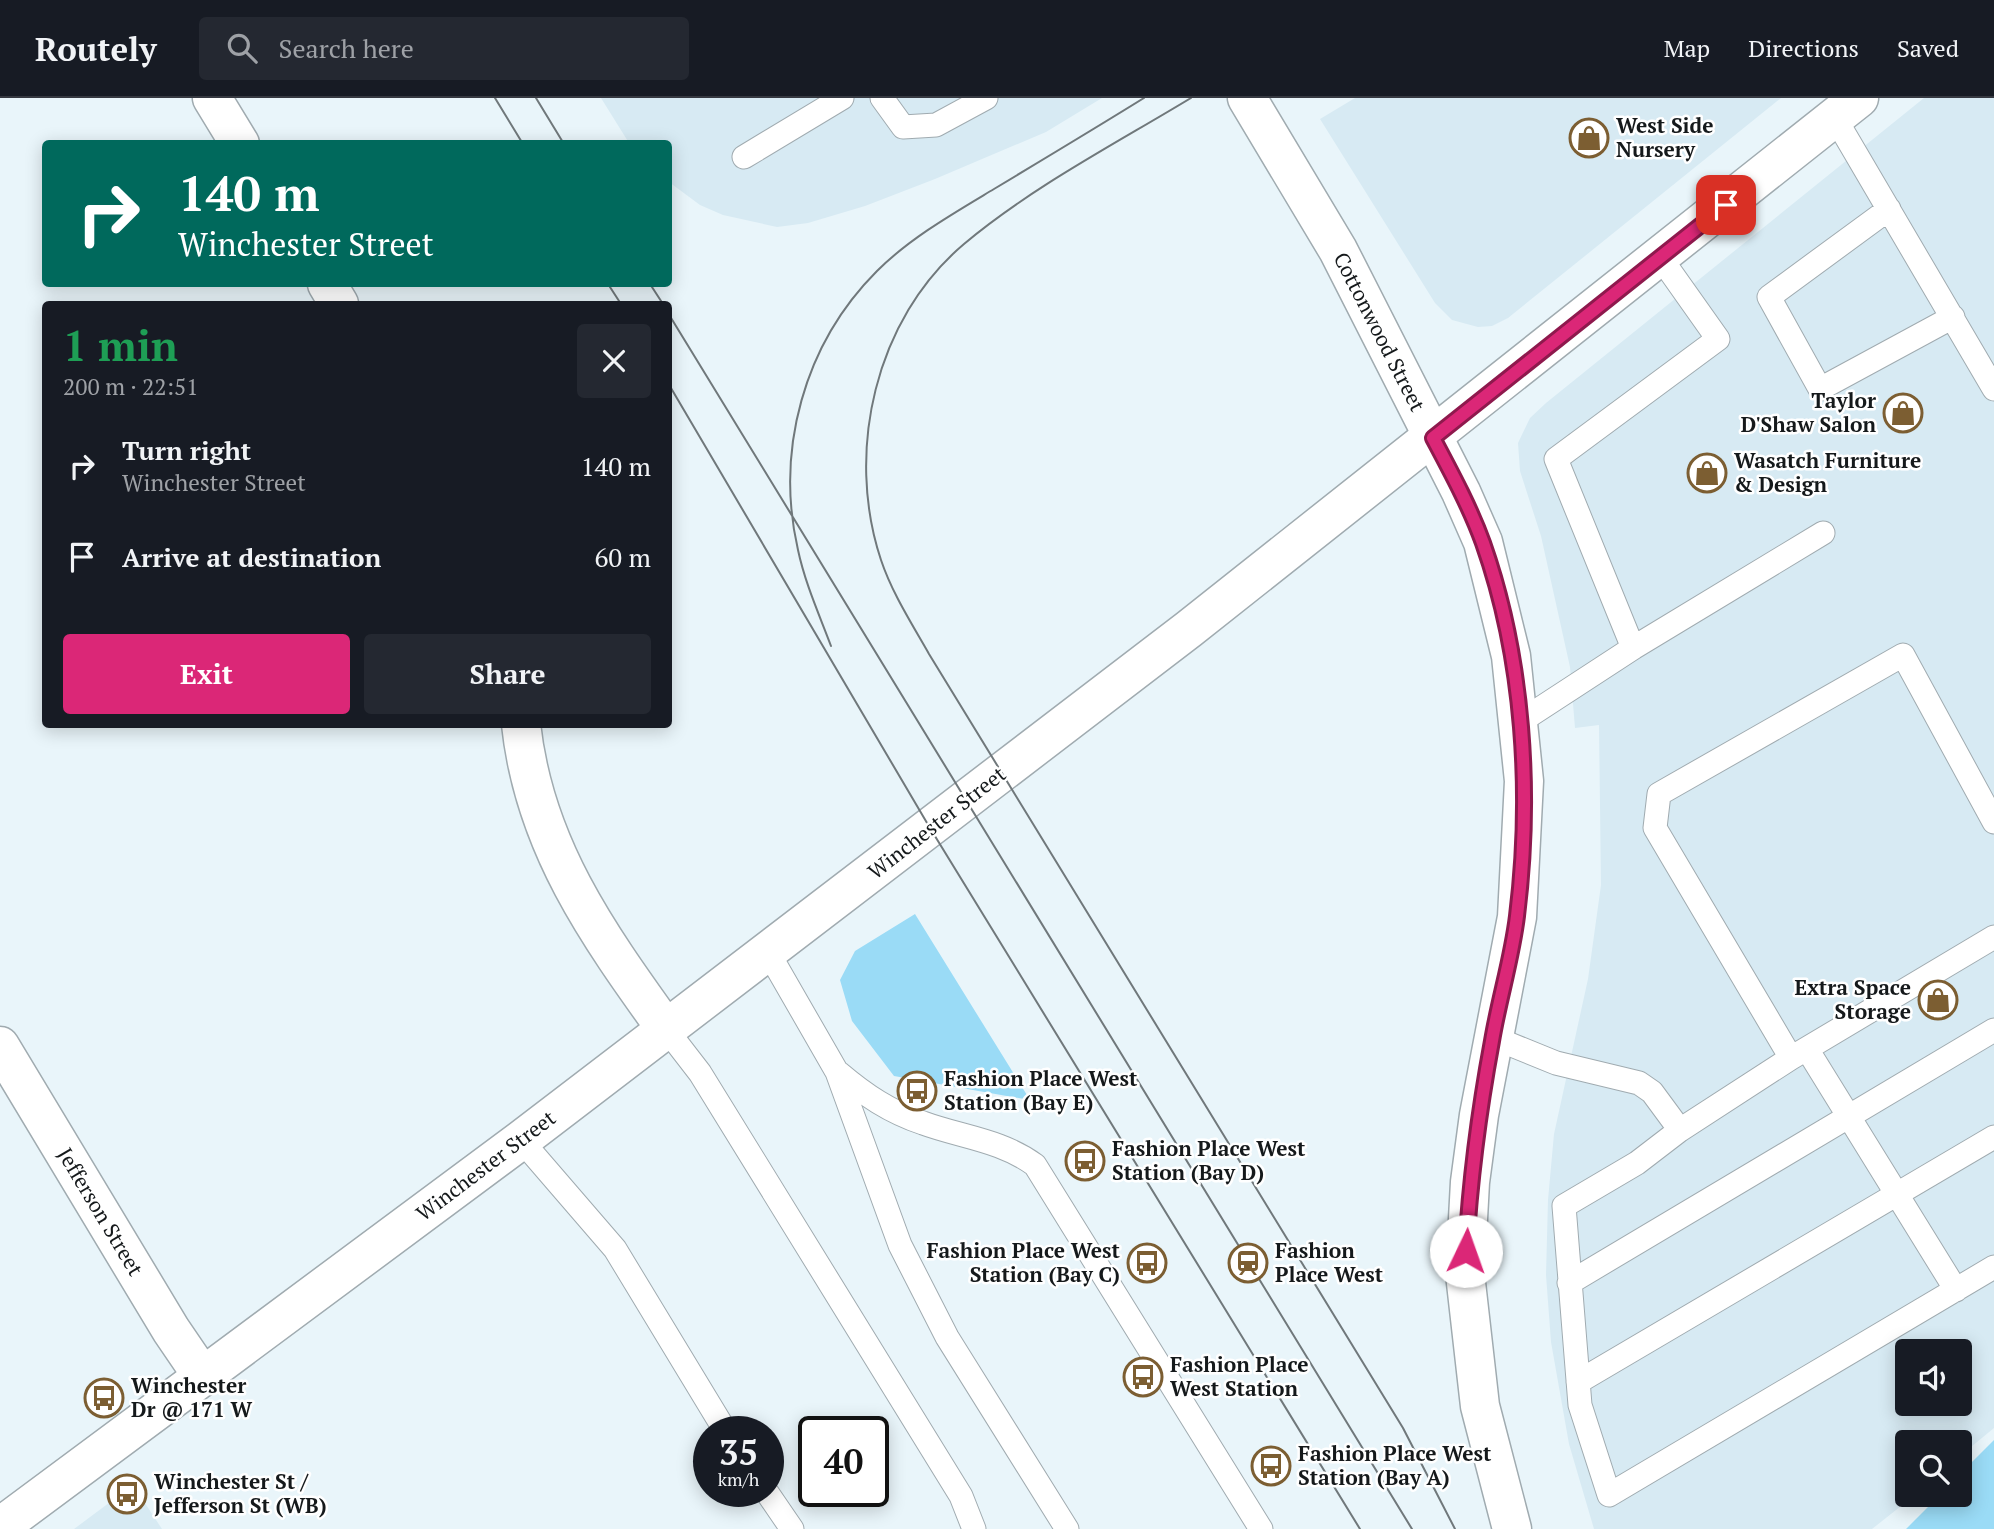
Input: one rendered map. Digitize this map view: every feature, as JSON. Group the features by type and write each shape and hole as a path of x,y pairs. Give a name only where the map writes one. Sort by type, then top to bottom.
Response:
{"street":[{"path":"212,98 238,140"},
{"name":"Cottonwood Street","path":"1247,98 1338,250 1483,542 1511,656 1524,781 1517,917 1492,1037 1470,1182 1465,1274 1480,1406 1511,1529"},
{"name":"Winchester Street","path":"0,1527 521,1140 768,952 1433,438 1847,108"},
{"path":"521,728 526,768 548,839 581,904 667,1029"},
{"name":"Jefferson Street","path":"0,1046 171,1330 203,1377"}],"lane":[{"path":"744,157 842,98"},
{"path":"882,98 903,127 936,125 986,98"},
{"path":"1847,108 1889,209 1994,389"},
{"path":"1889,209 1769,297 1820,389 1953,317"},
{"path":"1633,648 1556,459 1718,339 1660,257"},
{"path":"1518,723 1633,648 1823,533"},
{"path":"1956,1290 1848,1116 1799,1054 1655,828 1659,794 1903,655 1994,822"},
{"path":"1994,937 1799,1054 1680,1130 1637,1163 1564,1206 1580,1405 1609,1495 1994,1268"},
{"path":"768,952 837,1072 900,1245 947,1337 1067,1529"},
{"path":"667,1029 701,1073 961,1496 974,1529"},
{"path":"1569,1283 1994,1030"},
{"path":"1492,1037 1556,1063 1639,1083 1651,1092 1680,1130"},
{"path":"837,1072 876,1103 922,1123 1008,1148 1035,1165 1261,1529"},
{"path":"1578,1382 1994,1137"},
{"path":"521,1140 615,1249 716,1416"},
{"path":"777,1507 792,1529"}],"shaded area":[{"path":"601,98 1102,98 1046,132 935,179 865,206 808,223 777,227 723,215 700,205 672,184 672,140 627,140"},
{"path":"1355,98 1781,98 1508,318 1492,326 1478,327 1452,320 1435,303 1320,119"},
{"path":"1924,98 1994,98 1994,1428 1972,1446 1972,1430 1895,1430 1895,1507 1900,1507 1872,1529 1594,1529 1569,1444 1551,1342 1546,1275 1548,1200 1554,1134 1588,979 1601,885 1599,725 1575,728 1570,667 1541,536 1520,471 1518,443 1530,418"},
{"path":"915,914 1030,1100 894,1076 852,1021 840,980 855,951"},
{"path":"1994,1440 1994,1529 1906,1529 1928,1507 1972,1507 1972,1462"},
{"path":"133,1485 162,1529 74,1529"}],"tram line":[{"path":"495,98 521,140"},
{"path":"536,98 562,140"},
{"path":"831,646 808,586 798,550 790,474 802,400 814,365 831,331 852,300 877,271 918,237 1144,98"},
{"path":"1191,98 1017,204 964,244 933,275 908,310 889,348 876,390 868,432 866,476 871,518 881,560 891,584 929,654 1403,1428 1455,1529"},
{"path":"610,287 619,301"},
{"path":"652,287 661,301"},
{"path":"672,320 1412,1529"},
{"path":"672,390 930,828 1360,1529"}],"place":[{"name":"West Side Nursery","path":"1589,138"},
{"name":"Taylor D'Shaw Salon","path":"1903,413"},
{"name":"Wasatch Furniture & Design","path":"1707,473"},
{"name":"Extra Space Storage","path":"1938,1000"},
{"name":"Fashion Place West Station (Bay E)","path":"917,1091"},
{"name":"Fashion Place West Station (Bay D)","path":"1085,1161"},
{"name":"Fashion Place West Station (Bay C)","path":"1147,1263"},
{"name":"Fashion Place West","path":"1248,1263"},
{"name":"Fashion Place West Station","path":"1143,1377"},
{"name":"Winchester Dr @ 171 W","path":"104,1398"},
{"name":"Fashion Place West Station (Bay A)","path":"1271,1466"},
{"name":"Winchester St / Jefferson St (WB)","path":"127,1494"}],"route":[{"path":"1466,1251 1470,1182 1479,1115 1517,917 1524,781 1511,656 1497,593 1483,542 1433,438 1726,205"}]}
